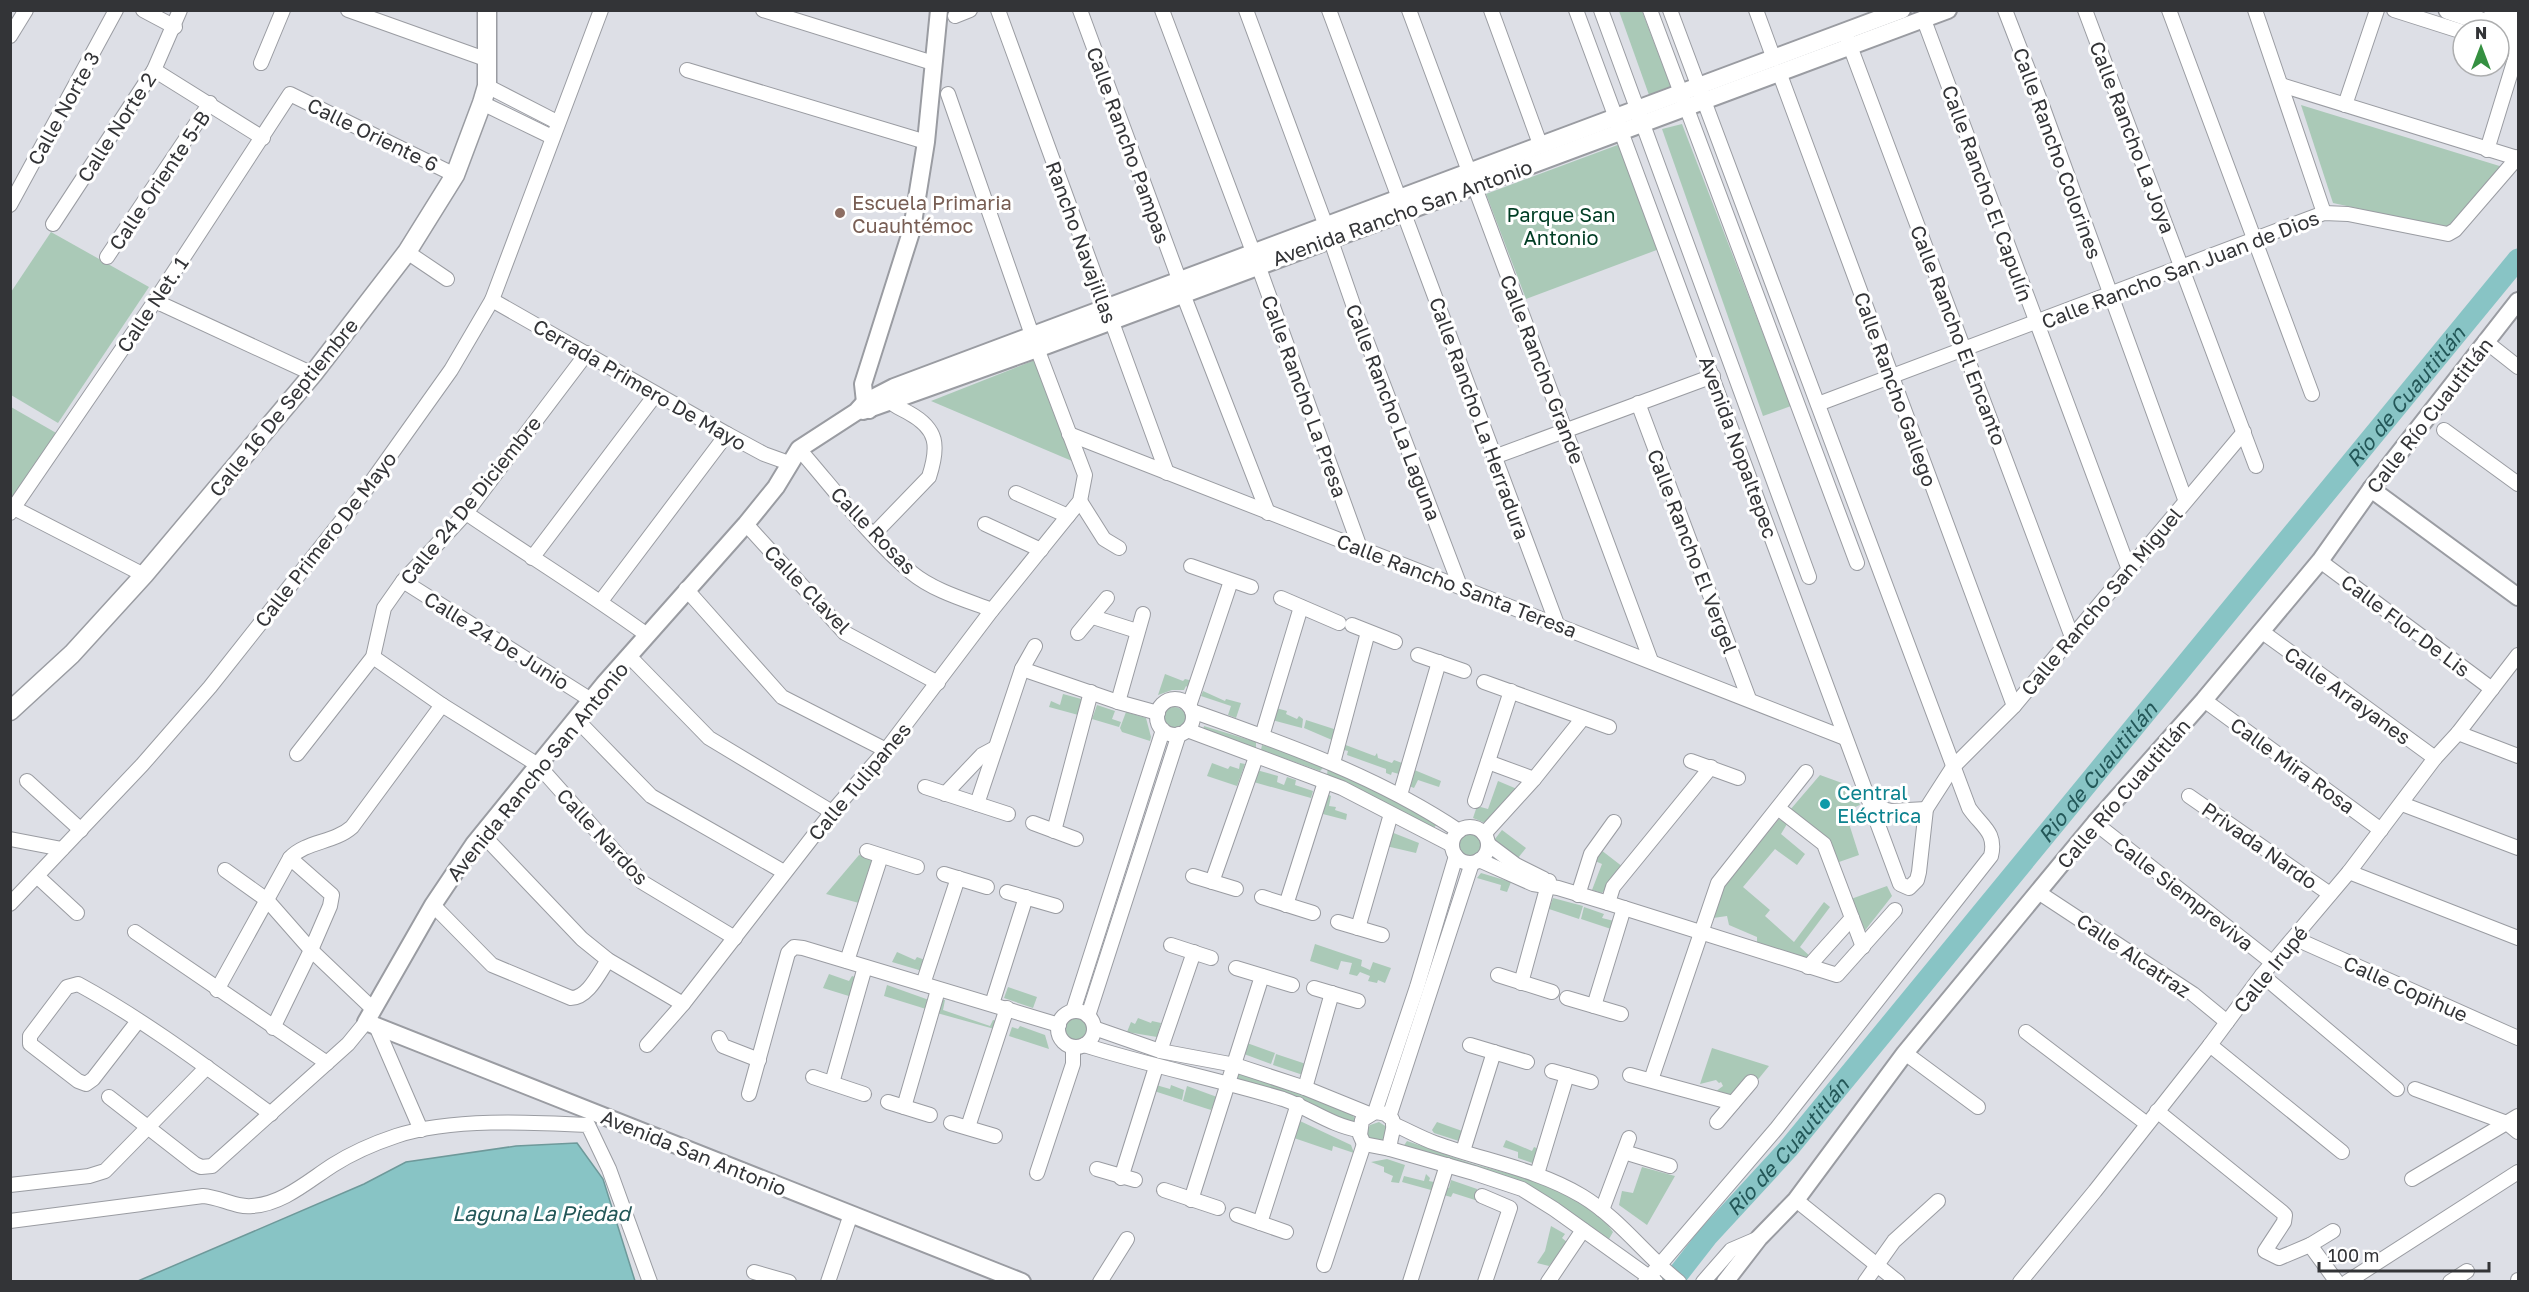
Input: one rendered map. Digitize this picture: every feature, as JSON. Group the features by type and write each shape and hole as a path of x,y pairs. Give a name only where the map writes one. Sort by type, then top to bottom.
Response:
{"main road":[{"name":"Calle 16 De Septiembre","path":"10,711 72,654 144,575 313,374 407,252 455,175 484,94 488,60 487,10"},
{"path":"2448,10 2518,34"},
{"path":"2493,10 2518,19"}],"street":[{"path":"10,36 26,10"},
{"name":"Calle Norte 3","path":"10,205 116,10"},
{"path":"143,10 175,27"},
{"name":"Calle Norte 2","path":"53,224 154,70 175,27 180,10"},
{"path":"261,63 283,10"},
{"path":"348,10 488,60"},
{"name":"Calle Primero De Mayo","path":"10,904 142,765 210,687 362,495 451,370 492,300 601,10"},
{"path":"763,10 933,63"},
{"path":"863,408 863,384 912,229 926,142 939,10"},
{"path":"956,16 970,10"},
{"name":"Rancho Navajillas","path":"998,10 1167,473"},
{"name":"Calle Rancho Pampas","path":"1080,10 1181,286 1268,513"},
{"name":"Calle Rancho La Presa","path":"1162,10 1359,545"},
{"name":"Calle Rancho La Laguna","path":"1246,10 1356,312 1460,586"},
{"name":"Calle Rancho La Herradura","path":"1329,10 1557,624"},
{"name":"Calle Rancho Grande","path":"1409,10 1651,661"},
{"path":"1491,10 1540,144"},
{"name":"Avenida Nopaltepec","path":"1576,10 1900,884 1908,888 1917,880 1926,809"},
{"path":"1601,10 1809,577"},
{"path":"1650,10 1857,563"},
{"path":"1654,1275 1777,1128 1991,855 1994,843 1990,834 1969,808 1953,767 1670,10"},
{"name":"Calle Rancho Gallego","path":"1756,10 2014,706"},
{"name":"Avenida Rancho San Antonio","path":"1848,39 1902,10"},
{"name":"Avenida Rancho San Antonio","path":"150,1126 195,1164 208,1167 218,1162 348,1044 372,1019 433,905 482,834 591,700 686,589 746,524 776,487 794,456 863,408 1181,286 1848,39 1924,20 1948,10"},
{"name":"Calle Rancho Colorines","path":"2005,10 2185,499"},
{"name":"Calle Rancho La Joya","path":"2085,10 2256,466"},
{"path":"2169,10 2312,394"},
{"path":"2255,10 2324,213"},
{"path":"2345,105 2377,10"},
{"path":"2394,10 2451,28"},
{"name":"Calle Rancho El Capulín","path":"1924,20 2128,567"},
{"name":"Calle Rancho El Encanto","path":"1848,39 2072,637"},
{"path":"2487,150 2518,49"},
{"path":"154,70 263,138"},
{"path":"687,70 926,142"},
{"path":"2281,85 2487,150 2518,157"},
{"name":"Calle Net. 1","path":"12,509 154,302 291,94"},
{"name":"Calle Oriente 6","path":"291,94 455,175"},
{"path":"484,94 557,122"},
{"path":"484,94 552,137"},
{"path":"948,94 1035,342 1085,475 1080,501 1104,539 1119,549"},
{"name":"Calle Oriente 5-B","path":"107,257 210,103"},
{"name":"Avenida Rancho San Antonio","path":"1471,179 1540,144 1617,124"},
{"name":"Calle Rancho San Juan de Dios","path":"1818,404 2037,324 2324,213 2348,214 2448,234 2455,230 2518,157"},
{"path":"407,252 447,279"},
{"name":"Cerrada Primero De Mayo","path":"492,300 764,454 794,456"},
{"name":"Calle Río Cuautitlán","path":"1725,1281 1759,1238 1796,1200 1905,1053 2095,823 2204,700 2320,561 2371,489 2518,301"},
{"path":"154,302 313,374"},
{"path":"2485,341 2518,367"},
{"name":"Calle 24 De Diciembre","path":"373,657 384,609 403,581 466,513 587,353"},
{"path":"1494,457 1713,376"},
{"path":"532,558 656,394"},
{"path":"874,534 929,477 932,466 931,430 924,421 886,398"},
{"name":"Calle Rancho El Vergel","path":"1638,404 1749,699"},
{"path":"2444,430 2518,484"},
{"name":"Calle Rancho San Miguel","path":"1926,809 1953,767 2014,706 2185,499 2244,432"},
{"path":"601,601 727,434"},
{"name":"Calle Rancho Santa Teresa","path":"1069,434 1268,513 1359,545 1845,738"},
{"name":"Calle Rosas","path":"794,456 913,574 935,587 992,610"},
{"path":"2371,489 2518,597"},
{"path":"1016,493 1068,516"},
{"name":"Calle Tulipanes","path":"647,1045 683,1004 832,812 886,750 992,610 1080,501"},
{"path":"12,509 144,575"},
{"path":"466,513 601,601 647,635"},
{"name":"Calle Clavel","path":"746,524 845,633 938,683"},
{"path":"985,524 1041,550"},
{"name":"Calle Flor De Lis","path":"2320,561 2492,689"},
{"path":"1191,566 1251,587"},
{"name":"Calle 24 De Junio","path":"403,581 591,700"},
{"path":"1037,1173 1078,1046 1091,1038 1091,1022 1133,874 1183,732 1191,724 1190,708 1231,581"},
{"path":"686,589 782,697 886,750"},
{"path":"1078,633 1107,598"},
{"path":"1281,598 1395,642"},
{"path":"1262,736 1301,607"},
{"path":"1118,702 1143,614"},
{"path":"1093,617 1137,631"},
{"name":"Calle Arrayanes","path":"2261,631 2435,758"},
{"path":"1333,763 1368,632"},
{"path":"977,804 1022,669 1035,646"},
{"path":"1418,655 1464,671"},
{"name":"Calle Irupé","path":"2019,1281 2095,1191 2262,975 2349,872 2435,758 2458,733 2518,655"},
{"path":"629,656 709,738 832,812"},
{"path":"297,754 373,657"},
{"name":"Calle Nardos","path":"373,657 442,705 538,765 642,882 735,938"},
{"path":"1400,795 1439,663"},
{"path":"1022,669 1118,702 1158,712"},
{"path":"1484,682 1609,727"},
{"path":"1054,831 1091,692"},
{"path":"1475,801 1511,692"},
{"path":"1460,831 1400,795 1333,763 1190,708 1184,702 1172,700 1165,702 1158,712 1158,722 1168,733 1183,732 1342,788 1454,851 1464,861 1476,861 1503,872 1624,908 1808,968 1837,975 1895,909"},
{"name":"Calle Mira Rosa","path":"2204,700 2381,830"},
{"path":"217,990 290,858 296,851 339,836 352,827 442,705"},
{"path":"576,718 651,796 784,872"},
{"path":"1390,1149 1389,1142 1395,1130 1391,1120 1431,991 1476,861 1487,850 1486,839 1583,718"},
{"path":"1163,730 1073,1011 1064,1016 1059,1025 1061,1039 1078,1046 1156,1067 1229,1083 1298,1104 1344,1128 1359,1130"},
{"path":"2458,733 2518,756"},
{"path":"945,794 982,755 995,747"},
{"path":"1212,882 1256,757"},
{"path":"1691,761 1738,778"},
{"path":"1488,762 1534,779"},
{"path":"1608,903 1612,887 1711,768"},
{"path":"1651,1080 1718,883 1806,772"},
{"path":"27,781 81,830"},
{"path":"1286,905 1324,782"},
{"path":"925,788 1008,814"},
{"name":"Privada Nardo","path":"2189,795 2330,894"},
{"path":"2402,804 2518,848"},
{"path":"1871,806 1891,811 1926,809"},
{"path":"1778,808 1824,844 1863,947"},
{"path":"1358,928 1391,814"},
{"path":"1578,895 1591,854 1614,822"},
{"path":"1033,823 1076,839"},
{"name":"Calle Siempreviva","path":"2095,823 2273,963"},
{"path":"1324,1265 1364,1144 1359,1130 1362,1120 1372,1113 1417,987 1454,851 1454,837 1460,831 1473,828 1516,865 1552,886"},
{"path":"482,834 582,939 608,960 683,1004"},
{"path":"10,839 62,849"},
{"path":"867,851 917,867"},
{"path":"847,961 881,856"},
{"path":"273,1028 311,950 330,906 332,895 290,858"},
{"path":"225,870 267,900 372,1019 421,1130"},
{"path":"1119,870 1133,874"},
{"path":"2349,872 2518,938"},
{"path":"944,874 987,887"},
{"path":"1193,876 1236,889"},
{"path":"38,877 77,913"},
{"path":"923,984 958,878"},
{"path":"1521,982 1552,886"},
{"path":"1007,892 1056,906"},
{"name":"Calle Alcatraz","path":"2038,892 2193,994 2227,1022"},
{"path":"992,1004 1026,897"},
{"path":"1262,897 1313,914"},
{"path":"433,905 492,965 570,998 577,998 583,994 608,960"},
{"path":"1594,1006 1624,908"},
{"path":"1808,968 1852,918"},
{"path":"1338,922 1382,936"},
{"path":"135,932 327,1063"},
{"name":"Calle Copihue","path":"2294,938 2518,1038"},
{"path":"1171,945 1210,958"},
{"path":"748,1094 788,953 794,947 1059,1025"},
{"path":"1160,1051 1194,952"},
{"path":"832,1083 865,967"},
{"path":"1236,968 1292,985"},
{"path":"1498,975 1552,992"},
{"path":"2262,975 2397,1089"},
{"path":"1191,1200 1262,976"},
{"path":"138,1021 93,1079 86,1084 78,1081 30,1044 32,1033 67,987 74,984 98,995 138,1021 207,1067 271,1114"},
{"path":"1417,987 1431,991"},
{"path":"1314,988 1358,1000"},
{"path":"904,1107 938,990"},
{"path":"1305,1088 1332,993"},
{"path":"1567,998 1621,1014"},
{"path":"968,1127 1007,1008"},
{"path":"1073,1011 1091,1022 1160,1051 1235,1065 1391,1120 1436,1143 1537,1174 1582,1196 1602,1210 1647,1252 1654,1275"},
{"name":"Avenida San Antonio","path":"372,1019 1022,1281"},
{"path":"2026,1032 2147,1124"},
{"path":"719,1038 723,1046 759,1060"},
{"path":"1470,1045 1527,1062"},
{"path":"2210,1045 2342,1152"},
{"path":"1463,1151 1494,1052"},
{"path":"1905,1053 1978,1107"},
{"path":"10,1185 97,1175 105,1171 207,1067"},
{"path":"1097,1169 1128,1179 1156,1067"},
{"path":"1552,1071 1591,1082"},
{"path":"1537,1174 1567,1075"},
{"path":"1630,1075 1733,1103"},
{"path":"813,1077 864,1094"},
{"path":"1717,1122 1751,1082"},
{"path":"2415,1089 2515,1124"},
{"path":"109,1097 150,1126"},
{"path":"888,1102 930,1115"},
{"path":"1260,1223 1298,1104"},
{"path":"2157,1111 2282,1212 2284,1222 2265,1251 2279,1258 2310,1245 2334,1231"},
{"path":"951,1122 995,1136"},
{"path":"10,1221 203,1196 216,1196 237,1205 250,1207 267,1204 286,1196 335,1164 358,1153 396,1137 421,1130 497,1124 588,1125 609,1169 650,1281"},
{"path":"2412,1179 2515,1124"},
{"path":"1602,1210 1629,1138"},
{"path":"1364,1144 1447,1165 1522,1189 1634,1266 1654,1275 1679,1281"},
{"path":"1624,1152 1670,1166"},
{"path":"1410,1281 1447,1165"},
{"path":"2347,1281 2518,1172"},
{"path":"1164,1190 1218,1208"},
{"path":"1482,1196 1510,1208 1485,1281"},
{"path":"1796,1200 1898,1281"},
{"path":"1865,1281 1894,1241 1938,1201"},
{"path":"828,1281 851,1214"},
{"path":"1237,1215 1286,1232"},
{"path":"1548,1281 1583,1230"},
{"path":"1703,1281 1731,1250 1759,1238"},
{"path":"1100,1281 1127,1239"},
{"path":"1621,1257 1635,1239"},
{"path":"2310,1245 2337,1281"},
{"path":"1634,1266 1647,1252"},
{"path":"2450,1281 2467,1270"},
{"path":"754,1272 789,1281"}],"green space":[{"path":"1619,11 1642,11 1671,87 1649,95"},
{"path":"2301,105 2506,168 2449,228 2333,203"},
{"path":"1682,124 1791,406 1763,416 1662,129"},
{"name":"Parque San Antonio","path":"1623,143 1662,248 1526,299 1486,194"},
{"path":"51,232 149,287 58,423 11,395 11,292"},
{"path":"1035,360 1072,461 931,401"},
{"path":"11,407 58,434 11,498"},
{"path":"1165,674 1183,681 1185,679 1193,681 1190,689 1186,686 1184,690 1172,690 1158,695"},
{"path":"1203,691 1225,701 1226,699 1241,703 1236,718 1228,715 1231,706 1201,696"},
{"path":"1063,694 1085,700 1082,716 1049,707 1051,701 1060,705"},
{"path":"1097,705 1115,711 1112,719 1121,722 1119,727 1092,719"},
{"path":"1174,707 1179,708 1185,714 1185,724 1179,730 1174,731 1169,730 1163,724 1162,719 1163,714 1169,708"},
{"path":"1276,708 1287,711 1286,714 1297,719 1299,716 1303,719 1302,728 1272,720"},
{"path":"1126,712 1146,718 1150,741 1122,732 1120,728"},
{"path":"1306,720 1337,730 1332,740 1304,728"},
{"path":"1204,726 1256,742 1256,749 1202,734"},
{"path":"1343,744 1375,756 1377,753 1378,758 1392,763 1394,760 1402,763 1399,774 1392,772 1391,775 1386,773 1386,769 1347,755 1348,751 1340,749"},
{"path":"1262,745 1295,754 1324,767 1320,771 1261,750"},
{"path":"1212,763 1228,769 1230,766 1239,769 1240,763 1245,764 1237,786 1207,776"},
{"path":"1332,765 1437,824 1432,830 1369,794 1327,775 1328,767"},
{"path":"1253,769 1278,776 1277,782 1284,785 1287,777 1296,780 1295,785 1313,791 1311,798 1250,781"},
{"path":"1412,769 1441,781 1439,787 1418,780 1414,788 1409,786"},
{"path":"1820,775 1853,787 1860,805 1845,811 1859,855 1839,862 1829,841 1790,810"},
{"path":"1498,781 1517,789 1490,825 1473,818 1477,806 1488,809"},
{"path":"1325,793 1331,796 1329,806 1336,807 1335,810 1347,814 1346,820 1319,813"},
{"path":"1779,819 1787,824 1781,834 1805,854 1797,865 1775,849 1743,887 1770,910 1765,916 1794,942 1824,902 1830,907 1800,947 1812,958 1810,961 1757,946 1757,937 1729,925 1727,916 1713,918 1719,896 1726,884"},
{"path":"1502,830 1526,848 1518,858 1491,844"},
{"path":"1391,832 1419,843 1416,853 1386,846"},
{"path":"1469,833 1479,837 1483,847 1479,857 1469,861 1459,857 1455,847 1459,837"},
{"path":"1601,850 1623,867 1602,893 1592,890 1602,864 1595,861"},
{"path":"859,855 872,859 859,903 826,894"},
{"path":"1481,873 1511,882 1507,892 1500,890 1501,885 1477,878"},
{"path":"1887,886 1892,896 1863,933 1851,899"},
{"path":"1553,898 1583,906 1579,919 1549,909"},
{"path":"1584,907 1604,914 1602,918 1614,921 1611,929 1581,919"},
{"path":"1315,944 1362,960 1361,966 1370,970 1373,962 1391,968 1385,983 1378,980 1377,983 1368,981 1370,976 1360,972 1357,976 1349,974 1352,963 1341,961 1338,970 1310,961"},
{"path":"897,952 915,960 917,957 925,960 922,971 892,962"},
{"path":"829,974 849,981 852,976 858,978 852,997 823,988"},
{"path":"887,985 929,1000 926,1009 884,996"},
{"path":"1008,987 1037,997 1033,1008 1004,998"},
{"path":"941,999 945,1000 943,1010 990,1026 993,1020 1000,1022 998,1030 937,1013"},
{"path":"1138,1018 1151,1023 1152,1021 1161,1023 1157,1037 1127,1032 1131,1022 1135,1024"},
{"path":"1071,1019 1083,1019 1089,1028 1086,1040 1078,1045 1060,1036 1059,1023"},
{"path":"1020,1026 1045,1035 1049,1049 1009,1036 1012,1027 1018,1029"},
{"path":"1247,1043 1275,1053 1271,1064 1244,1054"},
{"path":"1712,1048 1769,1066 1756,1082 1733,1100 1715,1092 1723,1086 1721,1082 1716,1080 1700,1084"},
{"path":"1276,1054 1306,1064 1303,1075 1273,1065"},
{"path":"1239,1073 1346,1109 1356,1119 1353,1127 1236,1081 1235,1077"},
{"path":"1156,1085 1170,1089 1171,1085 1184,1090 1182,1100 1154,1091"},
{"path":"1187,1086 1217,1097 1211,1110 1183,1101"},
{"path":"1300,1121 1351,1145 1354,1153 1333,1146 1332,1151 1294,1138"},
{"path":"1379,1122 1390,1129 1387,1142 1367,1142 1370,1125"},
{"path":"1437,1122 1465,1132 1462,1142 1434,1133 1432,1130"},
{"path":"1506,1140 1532,1151 1534,1147 1541,1150 1535,1164 1518,1158 1518,1152 1503,1147"},
{"path":"1407,1141 1473,1164 1550,1186 1585,1204 1613,1232 1609,1239 1602,1237 1561,1210 1401,1150"},
{"path":"1387,1159 1405,1165 1399,1183 1391,1182 1393,1176 1384,1172 1384,1167 1371,1162"},
{"path":"1642,1167 1675,1176 1647,1225 1619,1205 1622,1191 1633,1193"},
{"path":"1426,1174 1430,1178 1429,1181 1434,1182 1431,1190 1402,1182 1404,1176 1424,1181"},
{"path":"1451,1180 1477,1189 1475,1200 1453,1193 1451,1197 1440,1194 1443,1186 1449,1188"},
{"path":"1551,1226 1565,1234 1562,1238 1568,1243 1549,1266 1537,1263 1545,1251"}],"water":[{"name":"Laguna La Piedad","path":"577,1143 603,1179 635,1281 138,1281 364,1184 406,1162 516,1146"}],"waterway":[{"name":"Rio de Cuautitlán","path":"1672,1282 1707,1237 1788,1149 2518,259"}],"place":[{"name":"Escuela Primaria Cuauhtémoc","path":"840,213"},
{"name":"Central Eléctrica","path":"1825,804"}]}
